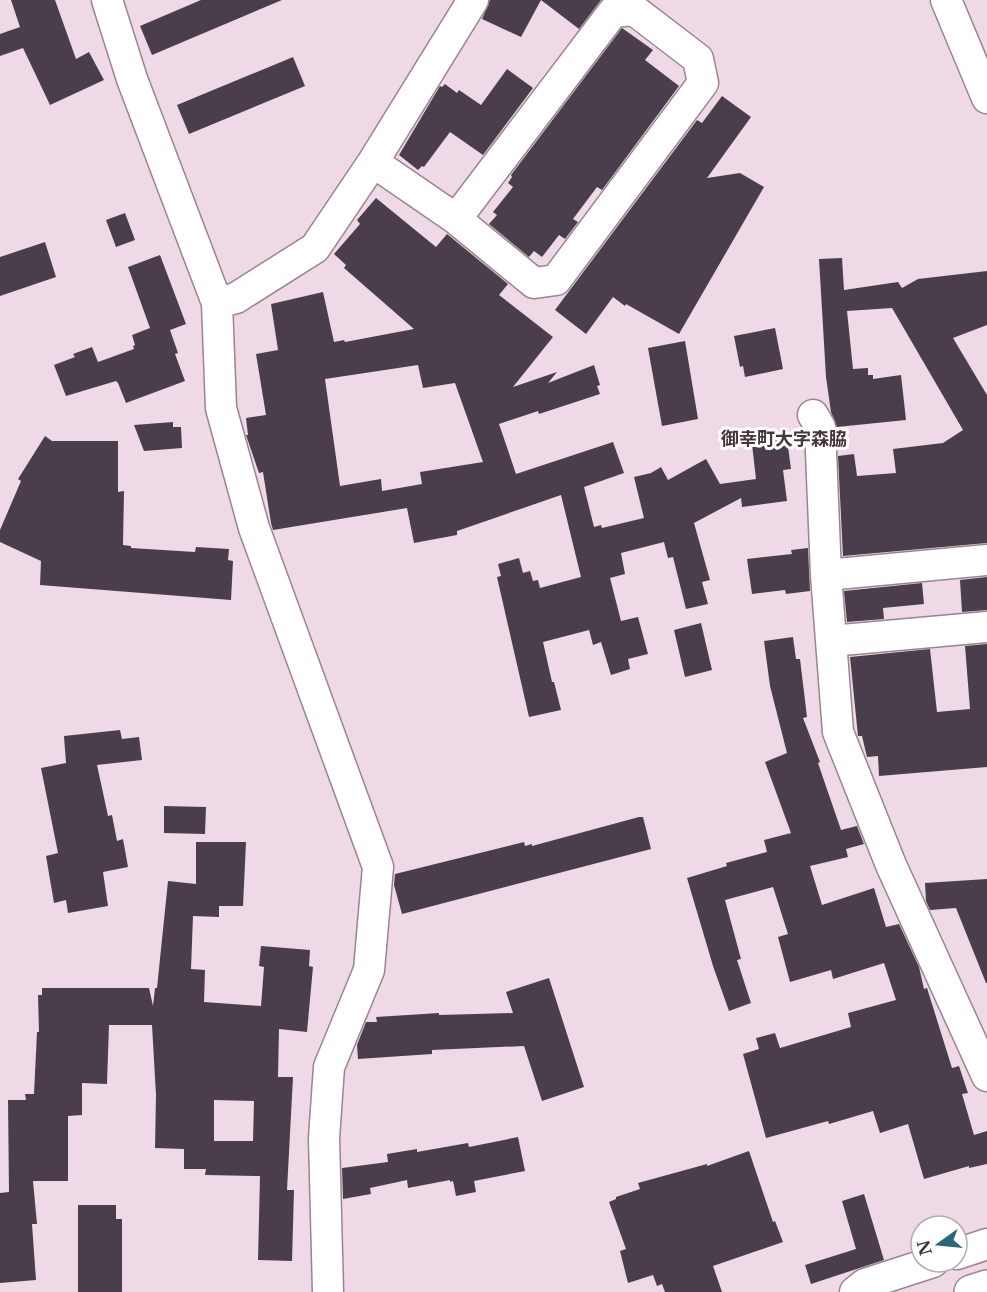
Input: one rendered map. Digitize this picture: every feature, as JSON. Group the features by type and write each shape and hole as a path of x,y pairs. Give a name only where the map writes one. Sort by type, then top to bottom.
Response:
{"main road":[{"path":"971,1292 987,1287"}],"street":[{"path":"107,0 132,79 217,303 221,408 254,528 378,867 369,970 328,1067 324,1138 328,1292"},
{"path":"217,303 236,298 315,248 373,162 473,0"},
{"path":"946,0 987,99"},
{"path":"373,162 456,219 534,283 556,280 703,83 698,59 634,10 612,12 456,219"},
{"path":"813,415 820,427 826,575 838,732 891,865 987,1076"},
{"path":"826,575 987,560"},
{"path":"831,640 987,627"},
{"path":"969,1250 987,1244"},
{"path":"855,1292 865,1284 909,1270"}],"building":[{"path":"11,0 55,0 76,59 89,52 104,80 50,105 23,48 0,56 0,34 20,27"},
{"path":"201,0 282,0 152,55 140,26"},
{"path":"490,0 541,0 521,37 482,19"},
{"path":"541,0 601,0 579,29"},
{"path":"622,28 653,50 645,60 679,86 602,190 597,187 573,219 578,222 565,239 559,235 542,257 534,251 529,257 489,224 497,215 493,212 513,187 508,183 511,175"},
{"path":"293,57 305,86 189,134 177,105"},
{"path":"507,69 533,88 483,155 450,132 424,167 418,170 399,155 440,86 445,84 457,93 459,90 481,105"},
{"path":"722,96 751,117 707,178 740,173 764,187 679,334 626,304 625,306 613,297 586,334 555,310 697,120 702,123"},
{"path":"376,198 436,247 447,234 508,284 499,295 553,337 513,387 557,372 548,383 594,365 600,385 597,386 600,394 539,414 538,411 499,424 516,474 613,442 624,473 584,487 594,527 601,525 602,528 644,518 634,477 651,473 661,467 668,480 706,459 720,484 756,479 752,444 787,439 791,469 783,470 787,501 742,507 741,498 694,523 710,580 702,582 708,604 686,609 673,557 668,558 664,542 621,553 625,574 610,578 621,621 638,617 648,654 628,659 630,669 611,675 601,642 593,645 589,630 543,642 561,710 529,717 497,577 501,576 498,564 519,558 523,573 530,571 533,581 538,580 540,588 581,577 561,495 457,531 457,535 414,543 407,508 273,530 263,472 259,473 246,435 248,435 246,418 266,415 256,354 278,350 271,304 323,292 334,342 414,329 344,268 346,265 334,254 360,224 357,220","holes":["418,365 423,388 455,383 483,462 420,472 422,484 382,491 381,479 340,486 325,379"]},
{"path":"125,213 135,240 116,247 106,220"},
{"path":"45,242 56,277 0,296 0,257"},
{"path":"160,255 186,324 170,330 178,353 175,354 185,381 126,403 116,381 66,396 54,365 75,357 73,354 92,347 98,362 134,349 132,335 150,328 128,267"},
{"path":"842,258 844,290 898,282 902,288 918,279 987,271 987,325 953,338 987,395 987,543 843,556 838,456 854,454 857,476 896,473 893,449 943,443 963,430 892,308 847,311 853,369 868,368 868,375 873,375 873,379 901,375 906,420 837,427 831,412 826,377 819,259"},
{"path":"775,328 783,369 745,377 743,366 740,367 734,336"},
{"path":"685,341 698,419 662,426 648,348"},
{"path":"173,422 173,427 181,427 182,448 144,451 134,425"},
{"path":"45,436 52,441 118,441 118,492 124,491 123,545 131,546 131,548 195,552 196,547 229,549 228,560 233,561 231,600 40,585 41,561 0,542 0,530 21,481 18,479"},
{"path":"808,548 810,591 786,594 785,590 752,594 747,559 792,554 791,550"},
{"path":"987,577 987,610 962,612 960,580"},
{"path":"922,583 924,604 883,608 884,619 847,622 844,591"},
{"path":"701,623 712,670 685,677 674,630"},
{"path":"793,637 796,659 800,659 807,717 803,718 820,762 818,763 841,830 857,826 864,844 846,849 848,857 810,866 822,905 874,888 886,927 899,924 919,967 924,989 927,988 952,1068 959,1066 968,1093 962,1094 974,1135 987,1131 987,1164 969,1168 969,1166 924,1179 908,1124 880,1133 873,1111 829,1124 828,1121 766,1138 743,1054 759,1049 756,1038 775,1033 780,1048 851,1027 848,1013 896,1000 884,963 833,979 831,970 790,982 778,937 788,934 773,887 725,900 741,959 737,960 751,1003 729,1011 687,878 727,866 726,863 767,852 764,840 791,833 765,762 787,753 770,686 764,641"},
{"path":"987,644 987,767 879,776 878,756 867,757 862,736 858,736 850,657 930,649 937,712 970,709 965,646"},
{"path":"120,730 122,739 139,737 142,760 97,765 108,816 112,815 117,841 123,839 128,867 103,872 108,906 68,913 66,900 54,903 46,856 58,853 41,768 66,763 64,736"},
{"path":"164,806 206,807 205,834 164,833"},
{"path":"643,817 651,849 402,914 394,885 395,874 524,842 525,846 532,844 532,846"},
{"path":"196,842 246,842 243,906 219,906 219,917 193,916 191,969 205,970 204,1002 261,1006 264,967 259,966 261,946 310,950 309,966 313,967 307,1032 279,1029 278,1077 293,1077 287,1190 294,1190 292,1261 258,1260 260,1176 205,1175 206,1169 184,1169 184,1149 155,1148 156,1095 152,1025 109,1025 107,1084 82,1083 82,1115 68,1116 68,1181 33,1181 37,1224 32,1224 36,1280 0,1283 0,1193 9,1192 8,1100 26,1100 25,1094 34,1094 37,1032 39,1032 38,995 42,995 42,988 149,988 153,1006 155,988 157,988 168,881 196,884","holes":["214,1100 254,1101 253,1141 214,1141"]},
{"path":"987,879 986,983 956,908 930,910 926,901 925,883"},
{"path":"549,978 584,1087 542,1101 524,1046 432,1050 432,1054 358,1059 357,1045 366,1022 377,1022 376,1017 439,1013 439,1015 513,1013 506,992"},
{"path":"518,1137 525,1171 474,1181 476,1192 456,1196 453,1181 450,1182 450,1180 408,1188 407,1180 370,1188 371,1194 343,1199 342,1168 388,1162 387,1154 417,1149 417,1152 468,1143 469,1147"},
{"path":"749,1151 773,1222 775,1221 783,1242 713,1266 722,1292 665,1292 662,1284 657,1286 653,1275 628,1283 620,1251 626,1249 609,1202 616,1197 640,1189 638,1183 707,1164 707,1166"},
{"path":"864,1194 884,1260 811,1284 805,1265 856,1249 842,1201"},
{"path":"78,1205 116,1205 116,1219 122,1219 122,1292 78,1292"}],"district":[{"name":"御幸町大字森脇","path":"784,439"}]}
